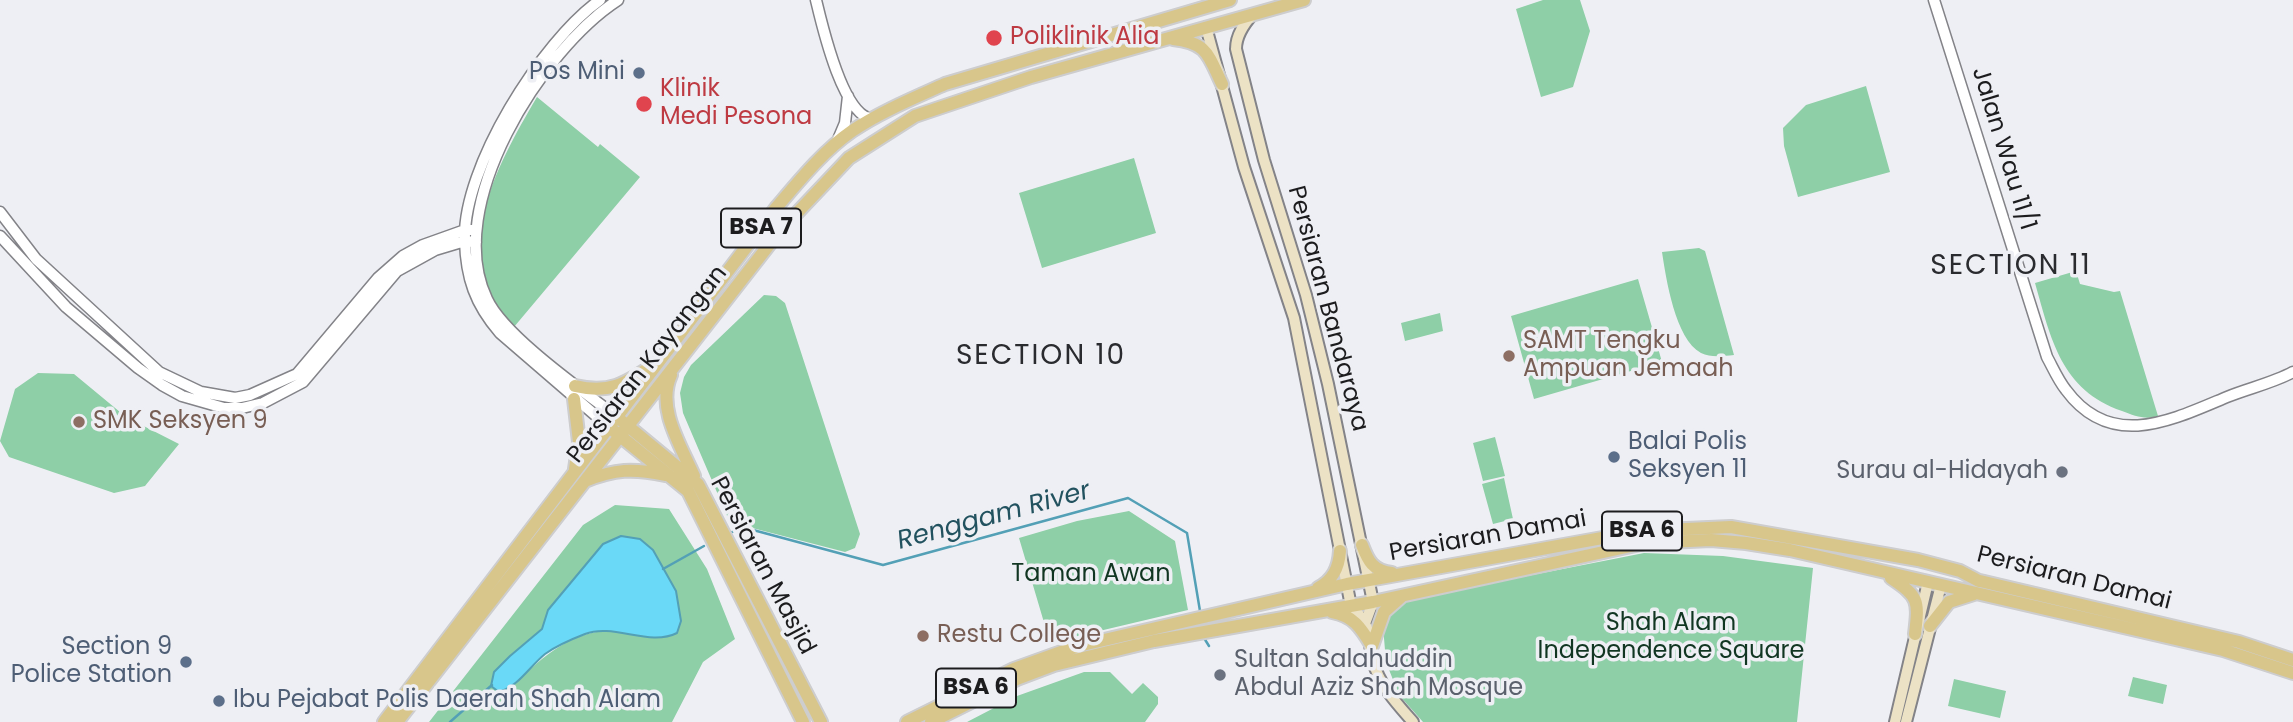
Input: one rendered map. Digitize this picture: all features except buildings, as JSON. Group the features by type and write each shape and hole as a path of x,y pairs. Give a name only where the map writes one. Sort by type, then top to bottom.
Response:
{"main road":[{"path":"1206,27 1209,18 1230,0"},
{"name":"Persiaran Kayangan","path":"397,722 618,426 662,360 776,208 836,143 907,101 945,84 1230,0"},
{"name":"Persiaran Kayangan","path":"618,426 676,361 811,196 849,158 884,134 915,116 1031,77 1304,0"},
{"name":"Persiaran Bandaraya","path":"1253,14 1242,27 1236,49 1264,160 1309,307 1328,384 1373,602"},
{"name":"Persiaran Bandaraya","path":"1206,27 1244,166 1294,318 1351,606"},
{"path":"1169,38 1190,41 1206,50 1222,84"},
{"path":"1244,166 1264,160"},
{"path":"575,386 592,390 611,388 662,360"},
{"path":"676,361 668,381 667,406 670,421 698,484"},
{"path":"574,399 580,477 634,469 669,475"},
{"name":"Persiaran Masjid","path":"618,426 688,491 803,722"},
{"name":"Persiaran Masjid","path":"618,426 698,484 821,721"},
{"name":"Persiaran Kayangan","path":"384,722 580,477"},
{"name":"Persiaran Damai","path":"931,722 1078,646 1399,573 1670,528 1731,527 1960,571 1979,585 2223,650 2293,673"},
{"name":"Persiaran Damai","path":"907,722 1014,669 1373,602 1645,543 1711,540 1790,550 1881,572 1979,585 2239,642 2293,660"},
{"path":"1362,545 1374,568 1387,573 1399,573"},
{"path":"1309,593 1333,578 1340,551"},
{"path":"1885,555 1896,563 1926,570 1935,581 1930,625 1906,722"},
{"path":"1881,572 1906,587 1916,598 1918,606 1915,634 1895,722"},
{"path":"1915,634 1935,581"},
{"path":"1930,625 1949,602 1965,596 1979,585"},
{"path":"1371,646 1384,612 1402,596"},
{"path":"1373,602 1366,621 1373,662 1392,699 1413,722"},
{"path":"1351,606 1366,621"},
{"path":"1320,611 1352,618 1371,646"}],"street":[{"path":"600,0 556,41 513,100 481,169 470,241 472,290 484,313 500,333 574,399 618,426"},
{"path":"471,230 494,162 521,106 563,49 581,30 618,0"},
{"path":"816,0 831,58 848,96 862,116 873,120"},
{"name":"Jalan Wau 11/1","path":"1934,0 2047,357 2066,391 2093,416 2105,422 2144,426 2182,416 2293,372"},
{"path":"836,143 845,123 848,96"},
{"path":"0,212 36,259 159,372 201,392 235,398 250,396 297,374 388,267 423,245 471,230"},
{"path":"0,236 66,307 138,368 162,386 182,396 224,408 242,408 263,403 303,382 397,271 435,250 470,241"},
{"path":"470,241 483,289 494,311 509,329 618,426"}],"green space":[{"path":"1543,0 1580,0 1590,31 1573,87 1541,97 1516,9"},
{"path":"1866,86 1890,172 1798,197 1784,146 1783,128 1806,105"},
{"path":"537,97 640,177 514,327 493,300 483,271 480,242 484,212 494,182 506,153"},
{"path":"1134,158 1156,233 1042,268 1019,193"},
{"path":"1699,248 1705,251 1734,355 1705,355 1692,346 1684,335 1673,307 1662,252"},
{"path":"2076,271 2080,284 2120,291 2158,416 2136,416 2101,402 2072,376 2062,360 2053,343 2035,283"},
{"path":"1638,279 1662,362 1534,399 1511,316"},
{"path":"764,295 776,296 785,303 860,534 855,548 845,552 733,523 728,518 683,413 680,393 684,377 691,365"},
{"path":"1440,313 1443,331 1405,341 1401,323"},
{"path":"38,373 74,374 126,417 179,444 145,486 114,493 9,457 0,441 15,389"},
{"path":"1495,437 1505,476 1483,481 1473,443"},
{"path":"1504,478 1513,519 1493,524 1482,484"},
{"path":"615,505 669,509 707,569 735,639 703,662 672,722 429,722 583,525","holes":["621,536 676,591 681,621 676,633 653,637 612,631 582,636 555,649 510,689 510,656 542,629 549,610 603,544"]},
{"name":"Taman Awan","path":"1129,511 1175,541 1188,610 1057,641 1048,636 1019,538 1077,521"},
{"name":"Shah Alam Independence Square","path":"1644,553 1723,556 1813,568 1797,722 1423,722 1399,695 1386,662 1383,626 1395,602"},
{"path":"1084,672 1110,672 1132,694 1143,683 1158,697 1158,704 1145,722 967,722 1017,696"},
{"path":"2133,677 2167,685 2163,704 2128,696"},
{"path":"1954,679 2006,691 2000,718 1948,706"}],"water":[{"path":"621,536 640,539 653,550 676,591 681,621 677,633 655,638 608,631 585,634 545,654 506,689 499,692 491,686 494,672 542,629 548,610 603,544"}],"waterway":[{"name":"Renggam River","path":"728,534 742,527 883,565 1128,498 1187,533 1200,611"},
{"name":"Renggam River","path":"663,569 704,546"},
{"name":"Renggam River","path":"1204,638 1209,646"},
{"name":"Renggam River","path":"450,722 492,685"}],"place":[{"name":"Poliklinik Alia","path":"994,38"},
{"name":"Pos Mini","path":"639,73"},
{"name":"Klinik Medi Pesona","path":"644,104"},
{"name":"SAMT Tengku Ampuan Jemaah","path":"1509,356"},
{"name":"SMK Seksyen 9","path":"79,422"},
{"name":"Balai Polis Seksyen 11","path":"1614,457"},
{"name":"Surau al-Hidayah","path":"2062,472"},
{"name":"Restu College","path":"923,636"},
{"name":"Section 9 Police Station","path":"186,662"},
{"name":"Sultan Salahuddin Abdul Aziz Shah Mosque","path":"1220,675"},
{"name":"Ibu Pejabat Polis Daerah Shah Alam","path":"219,701"}],"district":[{"name":"SECTION 11","path":"2011,267"},
{"name":"SECTION 10","path":"1041,357"}]}
